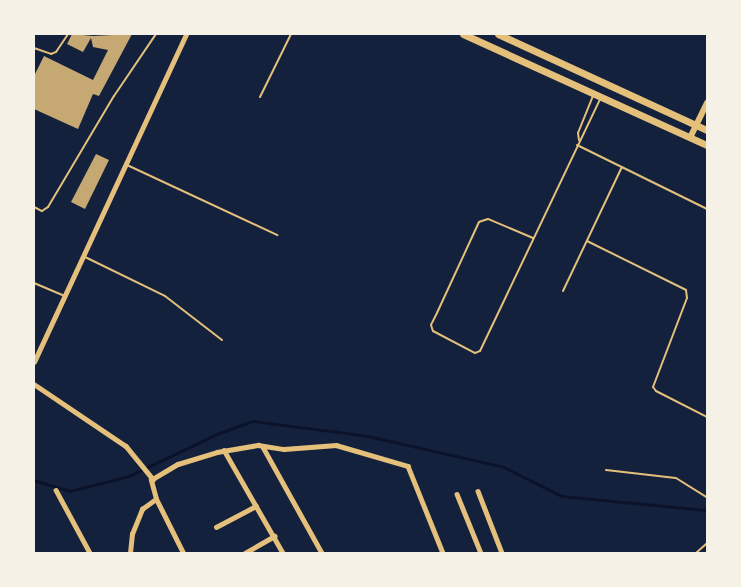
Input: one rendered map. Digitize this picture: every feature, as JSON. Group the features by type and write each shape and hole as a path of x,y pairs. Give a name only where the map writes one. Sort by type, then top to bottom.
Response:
{"highway":[{"path":"463,34 707,145"},
{"path":"498,34 707,130"}],"street":[{"path":"34,362 185,34"},
{"path":"690,138 707,103"},
{"path":"34,384 120,442 153,479"},
{"path":"183,553 156,499 150,483 153,479 178,464 224,450 263,447 284,449 336,445 408,466 443,553"},
{"path":"263,447 322,553"},
{"path":"224,450 283,553"},
{"path":"56,490 90,553"},
{"path":"478,492 502,553"},
{"path":"457,494 480,553"},
{"path":"130,553 132,534 142,509 156,499"},
{"path":"216,527 256,506"},
{"path":"245,553 274,536"}],"lane":[{"path":"34,48 51,54 56,52 68,34"},
{"path":"34,207 42,211 48,207 114,96 156,34"},
{"path":"260,97 291,34"},
{"path":"533,238 488,219 480,222 434,319 433,331 478,353 533,238 577,145 585,136 597,95"},
{"path":"580,140 578,133 597,95"},
{"path":"577,145 707,209"},
{"path":"126,164 277,235"},
{"path":"563,290 622,167"},
{"path":"587,241 686,290 687,298 653,387 656,391 707,418"},
{"path":"83,256 165,296 222,340"},
{"path":"34,283 65,296"},
{"path":"606,470 676,478 707,497 707,507"},
{"path":"696,553 707,543"}],"building":[{"path":"72,34 93,36 132,34 99,96 93,94 78,129 34,109 34,76 44,56 93,80 108,50 93,47 91,38 83,52 67,44"},
{"path":"96,154 109,160 85,209 71,202"}],"waterway":[{"path":"34,480 70,491 129,476 217,434 253,421 368,436 504,467 562,496 705,510"}]}
